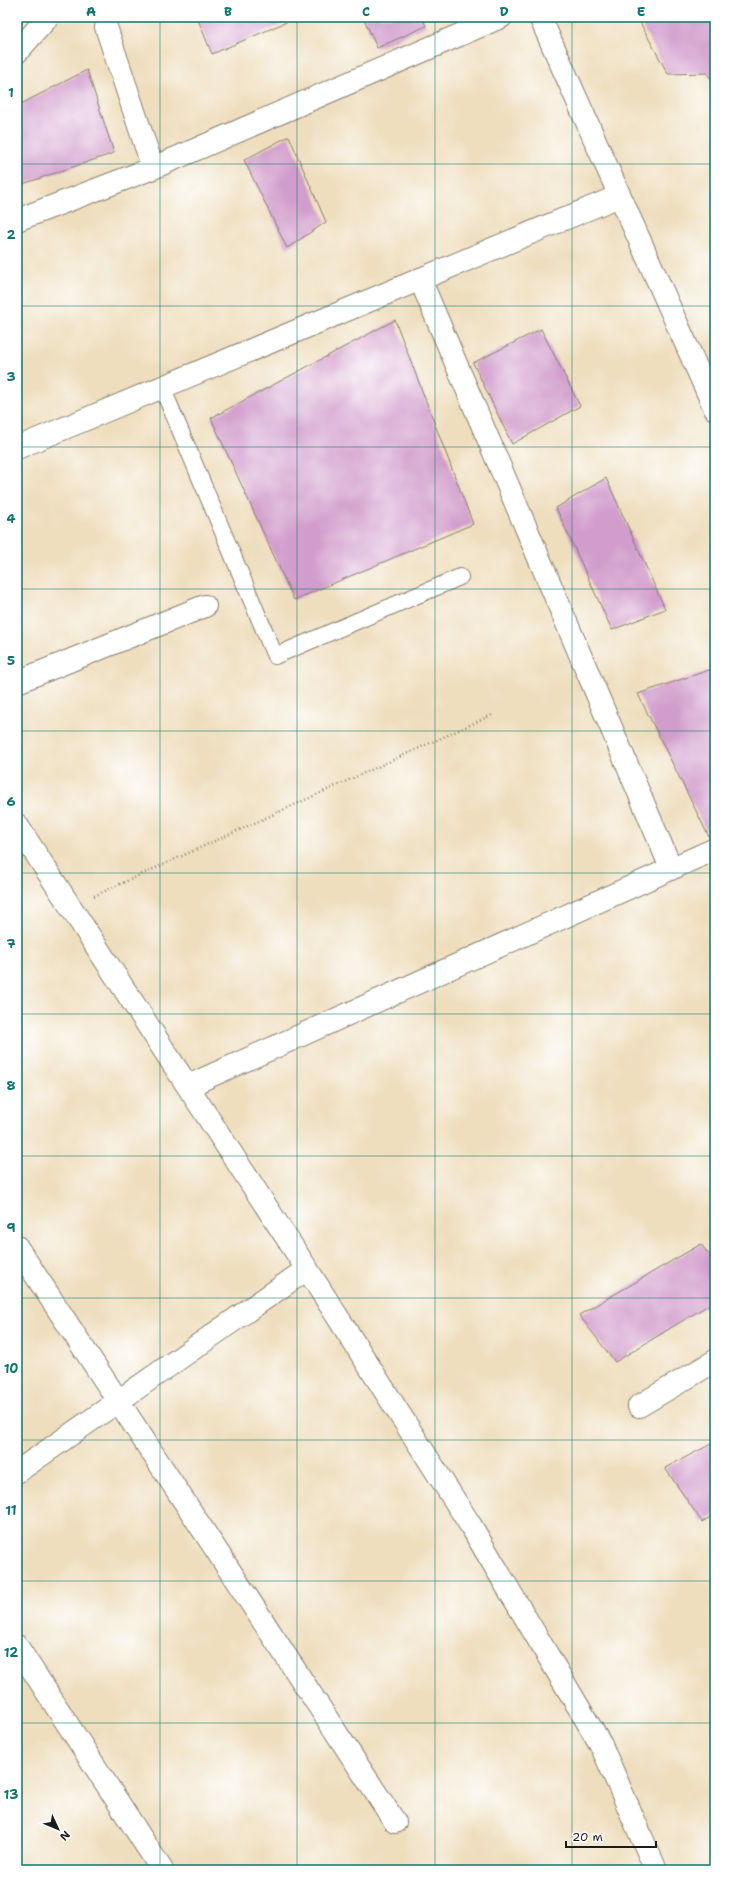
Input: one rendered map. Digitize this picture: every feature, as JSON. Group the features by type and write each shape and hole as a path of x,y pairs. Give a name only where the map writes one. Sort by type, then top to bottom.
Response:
{"street":[{"path":"17,52 48,17"},
{"path":"17,220 153,168 501,17"},
{"path":"540,17 715,410"},
{"path":"106,27 153,168"},
{"path":"17,448 619,196"},
{"path":"420,279 671,868"},
{"path":"17,682 205,606"},
{"path":"17,825 307,1269 471,1526 601,1745 656,1870"},
{"path":"188,1086 715,849"},
{"path":"17,1247 395,1822"},
{"path":"17,1472 307,1269"},
{"path":"639,1406 715,1362"},
{"path":"17,1646 162,1870"}],"lane":[{"path":"162,387 275,656 460,577"}],"path":[{"path":"70,907 494,714"}],"building":[{"path":"197,17 290,17 291,20 212,54"},
{"path":"363,17 422,17 426,26 377,48"},
{"path":"637,17 715,17 715,84 707,73 668,74"},
{"path":"87,70 114,153 17,186 17,106"},
{"path":"289,136 326,222 287,248 244,160"},
{"path":"395,320 473,524 294,600 211,418"},
{"path":"541,329 580,406 512,444 473,363"},
{"path":"606,478 665,609 612,630 556,508"},
{"path":"715,668 715,834 709,837 638,694"},
{"path":"701,1244 715,1263 715,1301 615,1362 579,1315"},
{"path":"715,1442 715,1514 702,1522 665,1468"}]}
